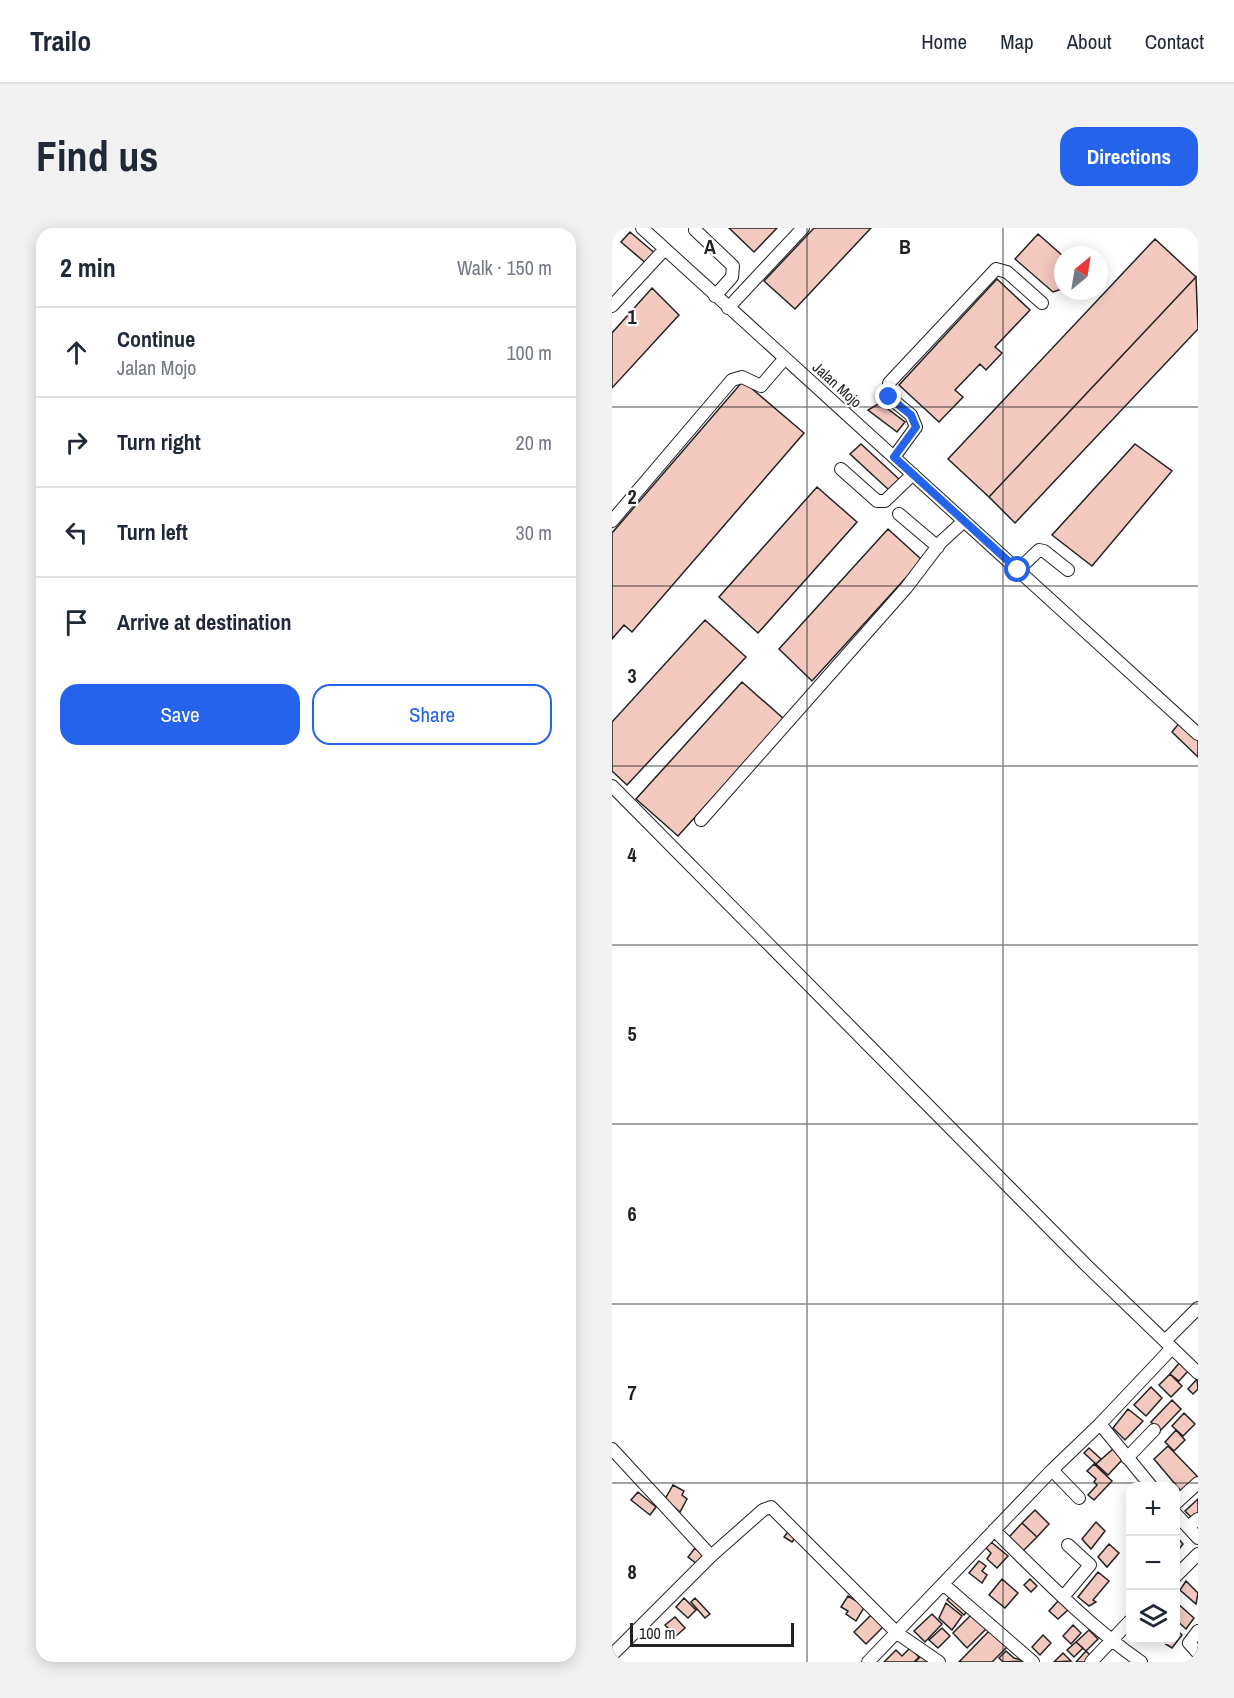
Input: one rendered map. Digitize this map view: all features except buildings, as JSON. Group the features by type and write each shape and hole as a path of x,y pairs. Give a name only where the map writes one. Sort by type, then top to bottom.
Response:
{"street":[{"name":"Jalan Mojo","path":"642,228 1198,734"},
{"path":"728,308 803,228"},
{"path":"695,230 733,266 732,277 715,296"},
{"path":"612,306 664,249"},
{"path":"894,457 916,427 911,415 889,397 889,383 996,269 1007,272 1042,303"},
{"path":"612,521 732,380 741,377 761,386 785,358"},
{"path":"841,469 877,501 885,501 913,474"},
{"path":"899,514 938,547"},
{"path":"701,820 906,588 938,547 964,521"},
{"path":"1018,570 1039,550 1044,550 1068,570"},
{"path":"612,786 1086,1265 1198,1373"},
{"path":"868,1662 1052,1470 1100,1424 1198,1308"},
{"path":"1100,1424 1148,1482"},
{"path":"1127,1458 1154,1430"},
{"path":"612,1449 711,1556"},
{"path":"1052,1470 1079,1498"},
{"path":"1180,1499 1198,1483"},
{"path":"612,1655 711,1556 763,1510 775,1508 897,1634 939,1662"},
{"path":"1193,1523 1198,1538"},
{"path":"994,1530 1063,1597 1111,1640 1141,1662"},
{"path":"1063,1597 1090,1565 1068,1545"},
{"path":"1180,1572 1198,1554"},
{"path":"943,1584 1033,1662"},
{"path":"1091,1662 1126,1626"},
{"path":"1198,1631 1189,1643 1198,1653"}],"route":[{"path":"889,397 911,415 916,427 894,457 1018,570"}]}
